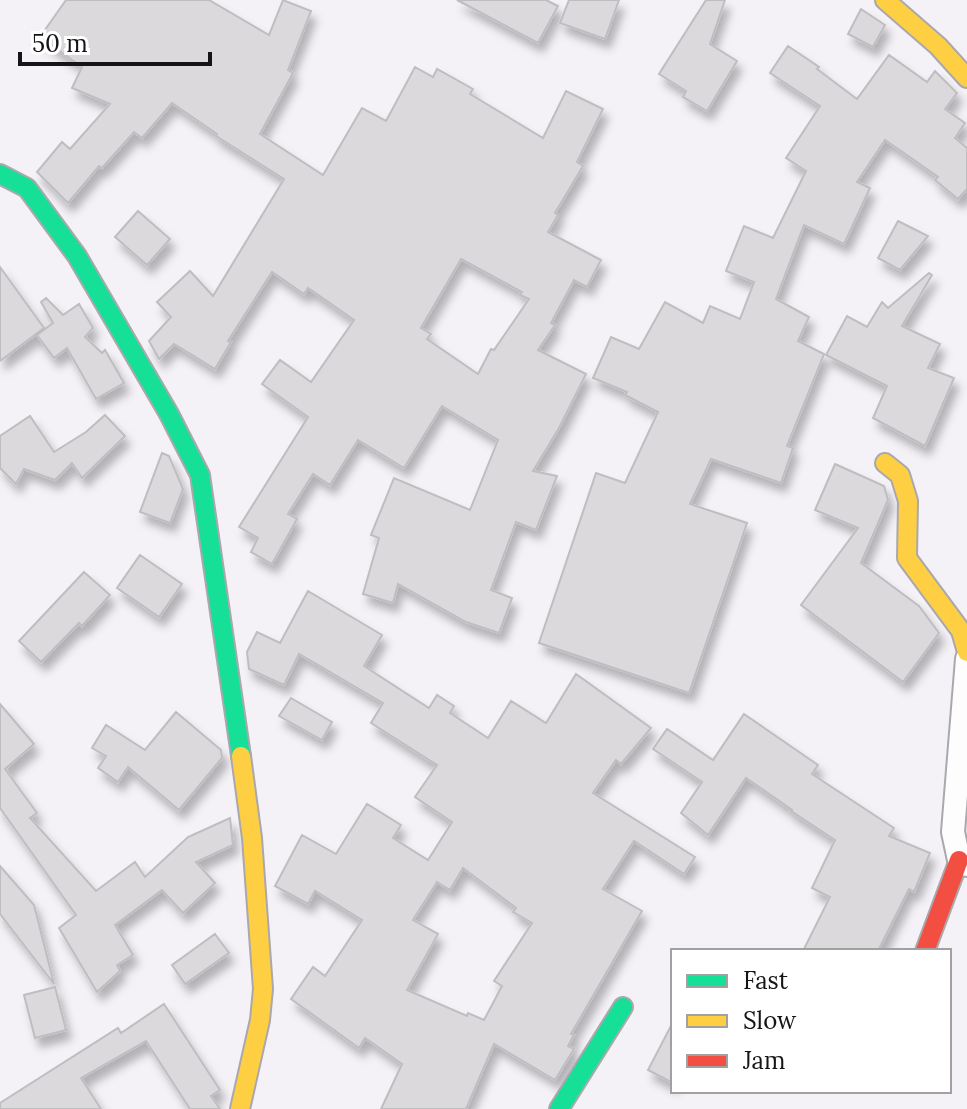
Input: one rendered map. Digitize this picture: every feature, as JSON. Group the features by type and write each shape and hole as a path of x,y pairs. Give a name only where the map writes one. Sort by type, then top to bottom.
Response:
{"street":[{"path":"885,0 938,46 967,78"},
{"path":"0,174 27,188 77,256 169,414 200,475 228,653 252,838 263,989 260,1020 240,1109"},
{"path":"885,463 900,475 908,501 907,558 961,631 967,652"},
{"path":"926,949 963,863 953,832 967,659"},
{"path":"559,1109 623,1007"}],"building":[{"path":"66,0 209,0 269,35 283,0 311,11 288,70 293,73 260,134 323,175 362,108 386,121 415,67 433,77 437,69 473,89 470,94 543,138 566,91 603,109 577,162 583,166 555,213 558,215 548,232 601,260 587,287 574,280 551,323 555,325 538,350 586,374 533,471 557,476 536,530 516,522 491,590 512,598 499,633 466,622 398,584 393,603 363,594 379,538 371,535 394,478 470,510 498,440 442,406 404,468 358,440 330,485 313,474 288,514 297,519 272,564 251,552 258,538 239,527 308,417 262,384 280,360 311,382 354,320 308,288 304,294 272,272 228,341 231,342 215,369 174,344 159,359 149,341 171,317 157,302 190,271 213,296 284,179 216,136 172,103 142,138 134,132 102,168 99,166 68,203 37,172 62,142 70,149 110,104 72,88 82,67 40,37","holes":["461,259 522,292 520,295 529,299 494,350 491,349 478,374 427,339 431,334 421,328"]},
{"path":"457,0 546,0 558,6 538,43"},
{"path":"569,0 619,0 605,39 560,23"},
{"path":"706,0 725,0 710,44 737,61 707,111 683,97 686,91 659,74"},
{"path":"861,9 885,25 873,47 848,34"},
{"path":"788,46 857,99 889,55 927,82 935,71 957,93 945,109 965,123 955,138 967,148 967,189 958,199 935,180 938,177 885,140 857,182 870,188 844,244 804,225 776,299 809,317 798,341 824,354 787,446 793,448 781,483 711,459 690,504 747,523 689,693 539,643 596,473 625,483 658,412 625,395 627,392 593,378 611,337 639,349 665,302 703,323 710,306 740,319 754,282 726,271 744,226 773,238 806,171 786,158 820,106 770,73"},
{"path":"138,211 170,239 147,265 115,237"},
{"path":"898,221 928,236 900,270 878,258"},
{"path":"0,267 44,328 0,361"},
{"path":"929,273 932,275 902,326 940,344 928,368 954,378 925,446 873,418 887,386 826,355 847,316 867,327 882,302 888,308"},
{"path":"46,298 63,315 79,304 93,328 85,337 102,353 105,350 124,383 96,399 67,348 54,358 37,335 53,323 41,302"},
{"path":"105,415 125,436 82,478 72,463 55,480 24,469 16,484 0,468 0,436 30,416 54,452 86,432"},
{"path":"162,453 169,456 183,489 170,523 140,512"},
{"path":"835,464 884,486 888,500 861,563 919,606 939,633 903,682 801,605 858,528 815,510"},
{"path":"140,555 182,584 159,617 117,588"},
{"path":"84,572 110,595 82,626 79,623 41,662 19,641"},
{"path":"308,591 382,635 364,666 429,708 437,695 454,706 450,713 488,738 511,701 546,723 576,674 651,728 621,764 616,760 593,793 695,857 684,874 634,841 603,889 642,911 571,1034 574,1035 568,1046 574,1049 555,1080 494,1044 466,1109 381,1109 402,1064 365,1038 359,1048 291,999 313,967 325,976 362,920 315,891 308,904 275,886 302,835 336,854 367,804 401,825 393,838 428,860 452,822 415,797 437,765 371,723 383,703 299,654 284,685 249,669 247,652 257,632 280,643","holes":["463,868 516,908 513,912 532,923 494,981 502,986 484,1020 468,1013 467,1016 407,990 438,934 413,920 437,882 450,890"]},
{"path":"291,698 332,722 322,740 279,716"},
{"path":"0,704 34,744 5,769 37,813 30,818 96,891 135,862 145,877 188,837 230,818 233,845 196,862 215,883 183,913 162,890 115,925 133,955 117,965 120,971 97,992 59,928 76,915 0,808"},
{"path":"176,712 221,750 222,758 179,810 128,767 118,782 98,768 106,756 92,748 106,725 145,750"},
{"path":"744,714 818,765 812,774 894,828 889,836 930,853 914,892 909,889 879,949 804,949 830,897 812,888 835,840 746,778 708,835 681,813 702,782 653,749 667,729 713,760"},
{"path":"0,866 34,905 54,984 0,914"},
{"path":"215,934 229,953 185,984 172,965"},
{"path":"55,987 66,1030 35,1038 24,995"},
{"path":"164,1004 220,1090 211,1096 220,1109 190,1109 146,1041 81,1078 101,1109 0,1109 0,1103 118,1028 121,1033"},
{"path":"671,1026 671,1082 648,1070"}],"traffic: fast":[{"path":"0,174 27,188 77,256 169,414 200,475 241,756"},
{"path":"559,1109 623,1007"}],"traffic: slow":[{"path":"885,0 938,46 967,78"},
{"path":"885,463 900,475 908,501 907,558 961,631 967,652"},
{"path":"240,1109 260,1020 263,989 252,838 241,756"}],"traffic: jam":[{"path":"926,949 959,860"}]}
